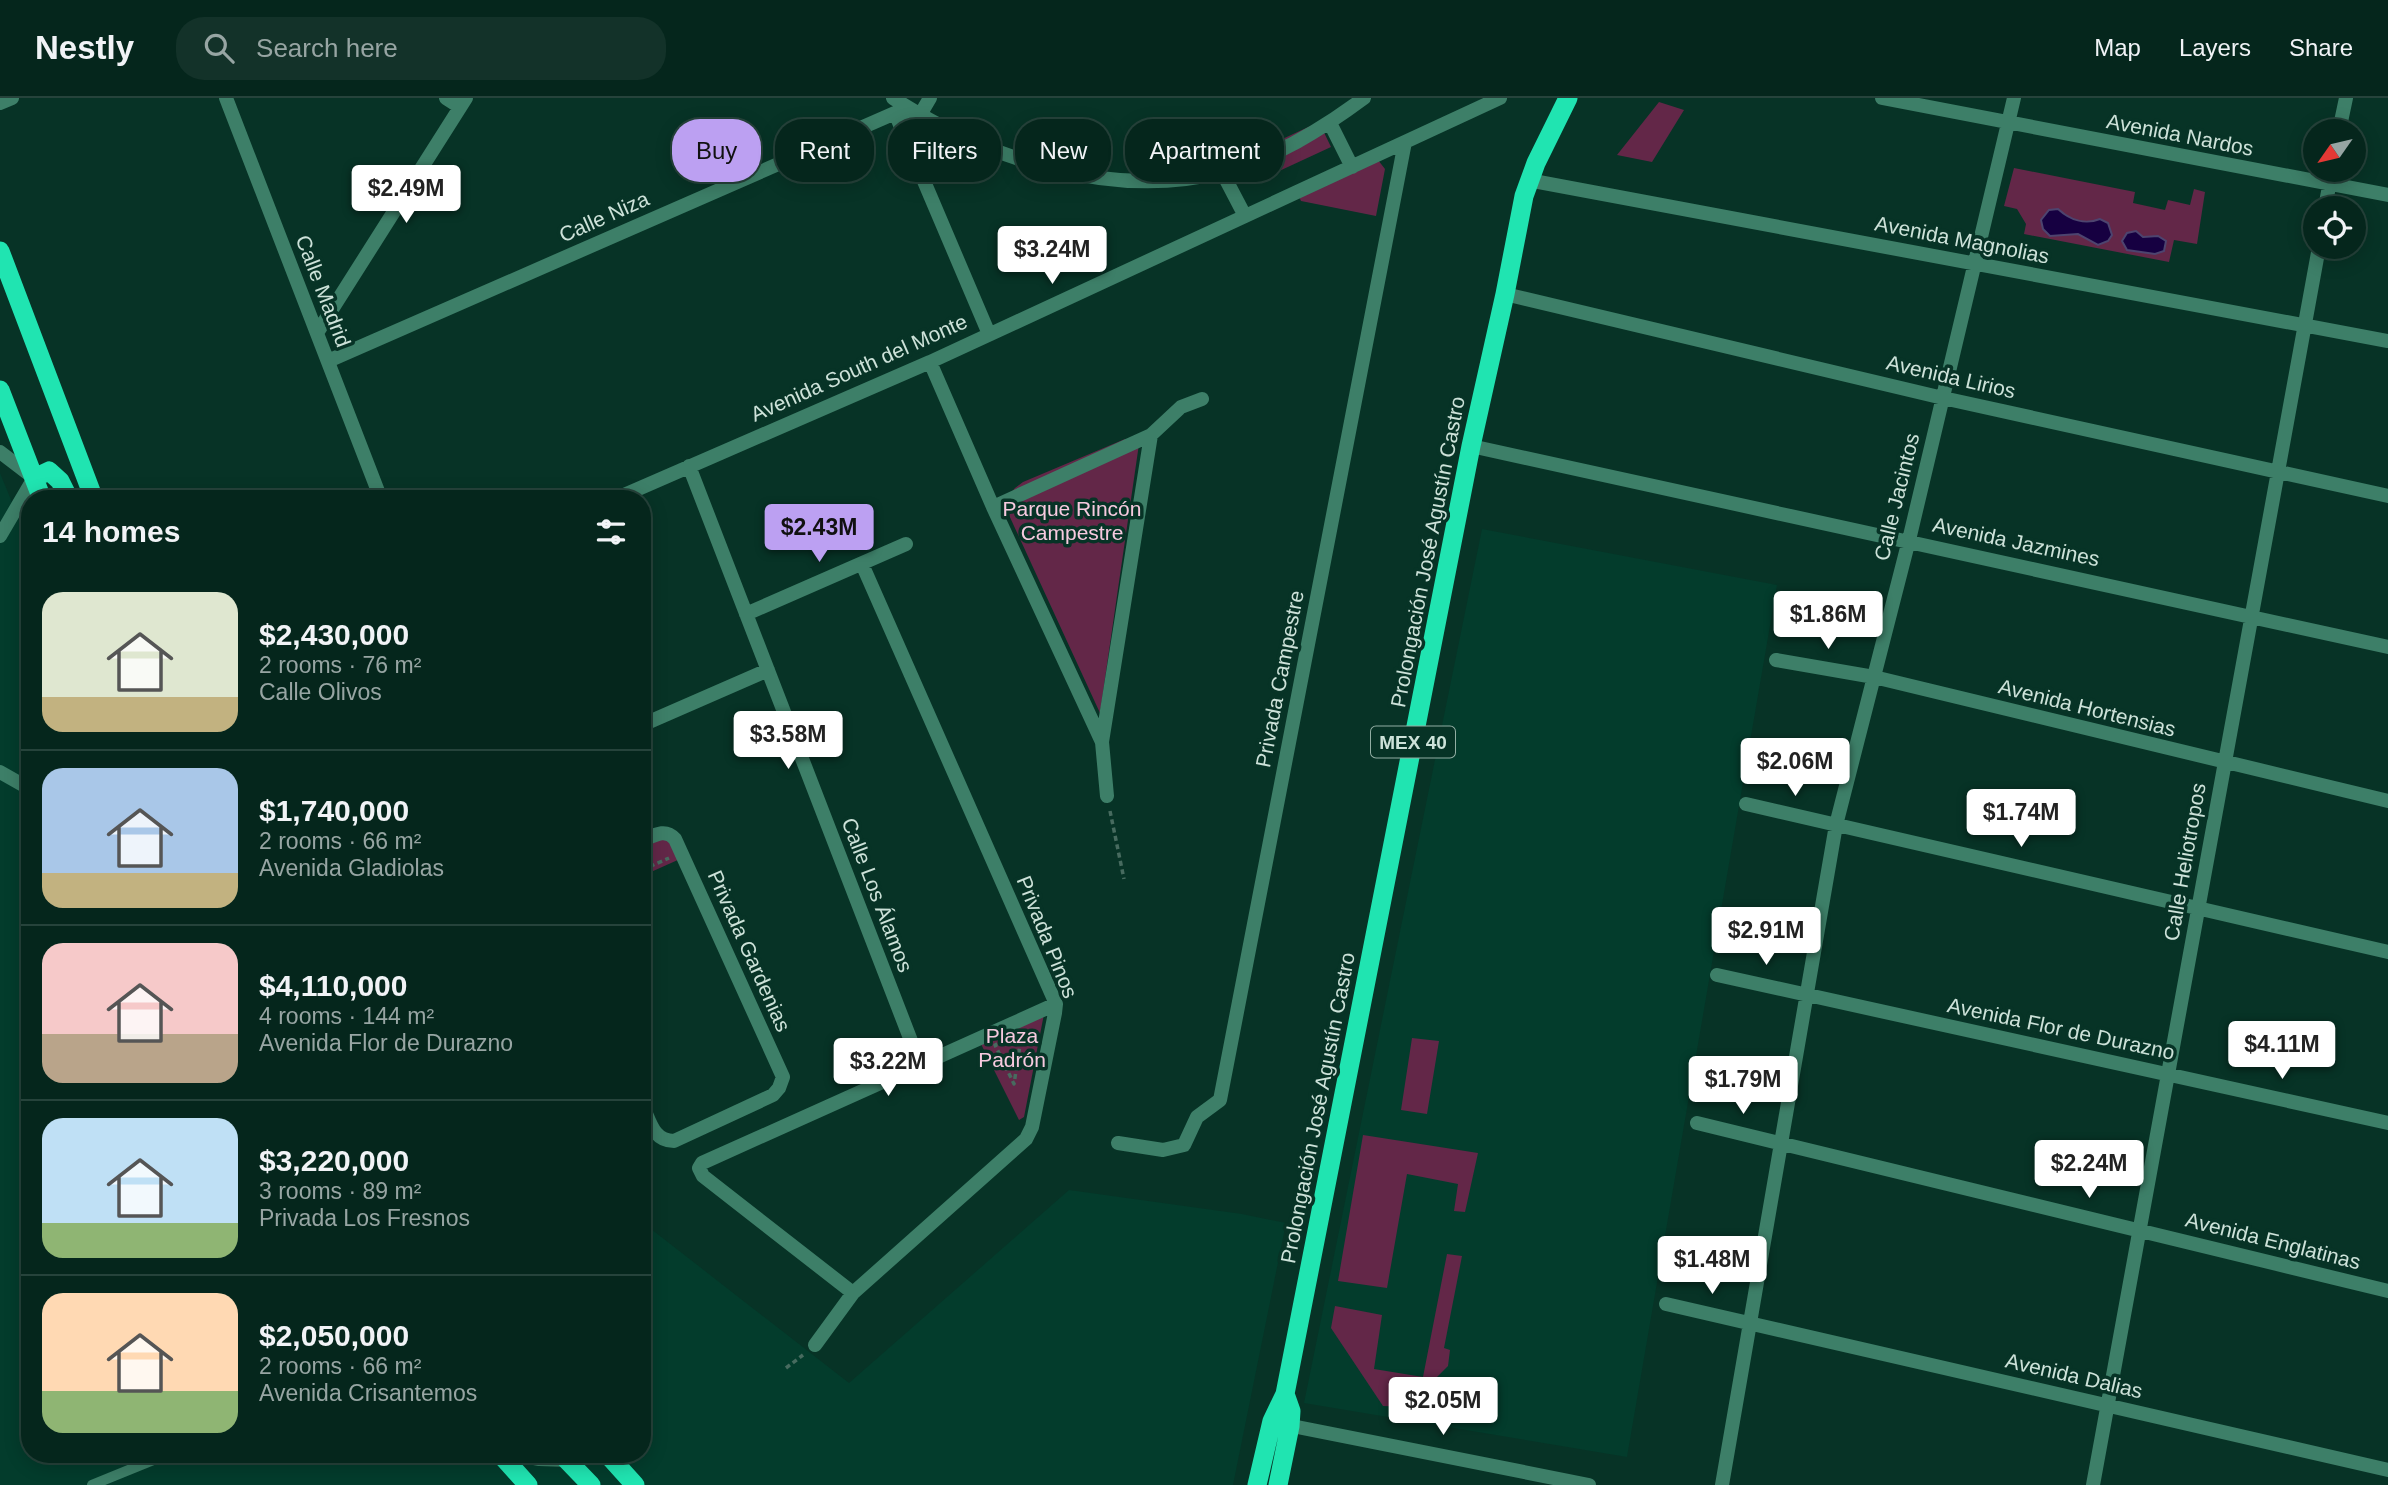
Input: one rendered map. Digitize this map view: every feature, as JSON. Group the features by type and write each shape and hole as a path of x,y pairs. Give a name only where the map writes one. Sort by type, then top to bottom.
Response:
{"highway":[{"name":"Prolongación José Agustín Castro","path":"1278,1485 1285,1394 1471,446 1528,180 1568,98"},
{"path":"0,251 91,490"},
{"path":"0,390 39,490"},
{"path":"34,478 49,471 60,481 64,490"},
{"name":"Prolongación José Agustín Castro","path":"1257,1485 1281,1423"},
{"path":"509,1463 528,1485"},
{"path":"570,1463 592,1485"},
{"path":"615,1463 635,1485"}],"street":[{"path":"0,103 12,98"},
{"name":"Calle Madrid","path":"226,98 378,490"},
{"path":"317,333 463,103 446,98"},
{"path":"893,98 920,115 1000,154 1053,169 1125,179"},
{"path":"920,115 930,98"},
{"path":"1284,147 1330,123 1364,98"},
{"name":"Avenida South del Monte","path":"635,490 930,362 1500,98"},
{"name":"Avenida Nardos","path":"1882,98 2388,195"},
{"name":"Calle Jacintos","path":"1722,1485 1836,825 1909,540 2014,98"},
{"path":"2342,119 2346,98"},
{"path":"895,113 989,334"},
{"name":"Calle Niza","path":"328,361 895,113 920,115"},
{"path":"1330,123 1352,167"},
{"name":"Privada Campestre","path":"1118,1143 1163,1150 1184,1145 1197,1117 1220,1100 1405,142"},
{"name":"Avenida Magnolias","path":"1528,180 2388,341"},
{"path":"1227,182 1245,216"},
{"path":"2328,196 2330,182"},
{"name":"Calle Heliotropos","path":"2093,1485 2317,259"},
{"name":"Avenida Lirios","path":"1505,294 1943,398 2388,496"},
{"path":"930,362 993,507 1102,742"},
{"path":"993,507 1151,435 1181,407 1202,399"},
{"path":"1107,796 1102,742 1151,435"},
{"name":"Avenida Jazmines","path":"1471,446 2388,647"},
{"path":"0,452 34,478 27,490"},
{"name":"Calle Los Álamos","path":"689,466 920,1065"},
{"path":"0,536 21,500"},
{"path":"746,614 906,544"},
{"name":"Privada Pinos","path":"816,1345 853,1293 1026,1139 1032,1127 1056,1004 862,564"},
{"name":"Avenida Hortensias","path":"1776,660 1874,677 2388,801"},
{"path":"651,721 768,670"},
{"path":"0,772 21,784"},
{"path":"1746,804 2388,952"},
{"name":"Privada Gardenias","path":"651,837 662,832 670,833 676,839 783,1077 773,1095 674,1141 664,1141 656,1135 651,1124"},
{"name":"Avenida Flor de Durazno","path":"1717,975 2388,1123"},
{"path":"853,1293 703,1176 699,1168 706,1160 1056,1004"},
{"name":"Avenida Englatinas","path":"1697,1123 2388,1291"},
{"name":"Avenida Dalias","path":"1665,1304 2388,1470"},
{"path":"1281,1423 1589,1485"}],"lane":[{"path":"92,1485 146,1463"}],"path":[{"path":"1107,796 1124,879"},
{"path":"1021,1032 1016,1071 1014,1084 995,1045 1021,1032"},
{"path":"786,1368 816,1345"}],"shaded area":[{"path":"2058,209 2078,220 2089,222 2100,219 2108,223 2112,235 2108,241 2098,245 2078,234 2050,236 2043,229 2041,220 2049,210"},
{"path":"2136,231 2143,237 2158,236 2166,241 2164,251 2155,254 2127,250 2122,241 2127,233"},
{"path":"0,473 21,524 21,1463 651,1463 651,1229 849,1383 1069,1190 1242,1214 1286,1223 1233,1485 0,1485"},
{"path":"1482,529 1777,585 1627,1457 1304,1403"}],"green space":[{"path":"1659,102 1684,110 1652,162 1617,155"},
{"path":"1319,122 1331,147 1284,169 1284,138"},
{"path":"1378,160 1385,169 1376,216 1301,201 1296,190"},
{"path":"2014,168 2135,192 2133,203 2165,210 2168,200 2190,205 2194,189 2205,192 2197,244 2174,240 2169,262 2024,234 2026,224 2017,209 2004,206"},
{"name":"Parque Rincón Campestre","path":"1125,439 1139,444 1100,713 1003,502 1023,482"},
{"path":"663,830 680,859 651,872 651,835"},
{"name":"Plaza Padrón","path":"1044,1014 1024,1117 1019,1120 978,1038"},
{"path":"1412,1038 1439,1041 1427,1114 1401,1110"},
{"path":"1363,1135 1478,1153 1465,1212 1454,1211 1458,1184 1407,1174 1387,1288 1338,1281"},
{"path":"1447,1254 1462,1256 1444,1348 1450,1350 1448,1366 1407,1407 1383,1406 1331,1328 1335,1306 1382,1315 1374,1369 1423,1377"}]}
